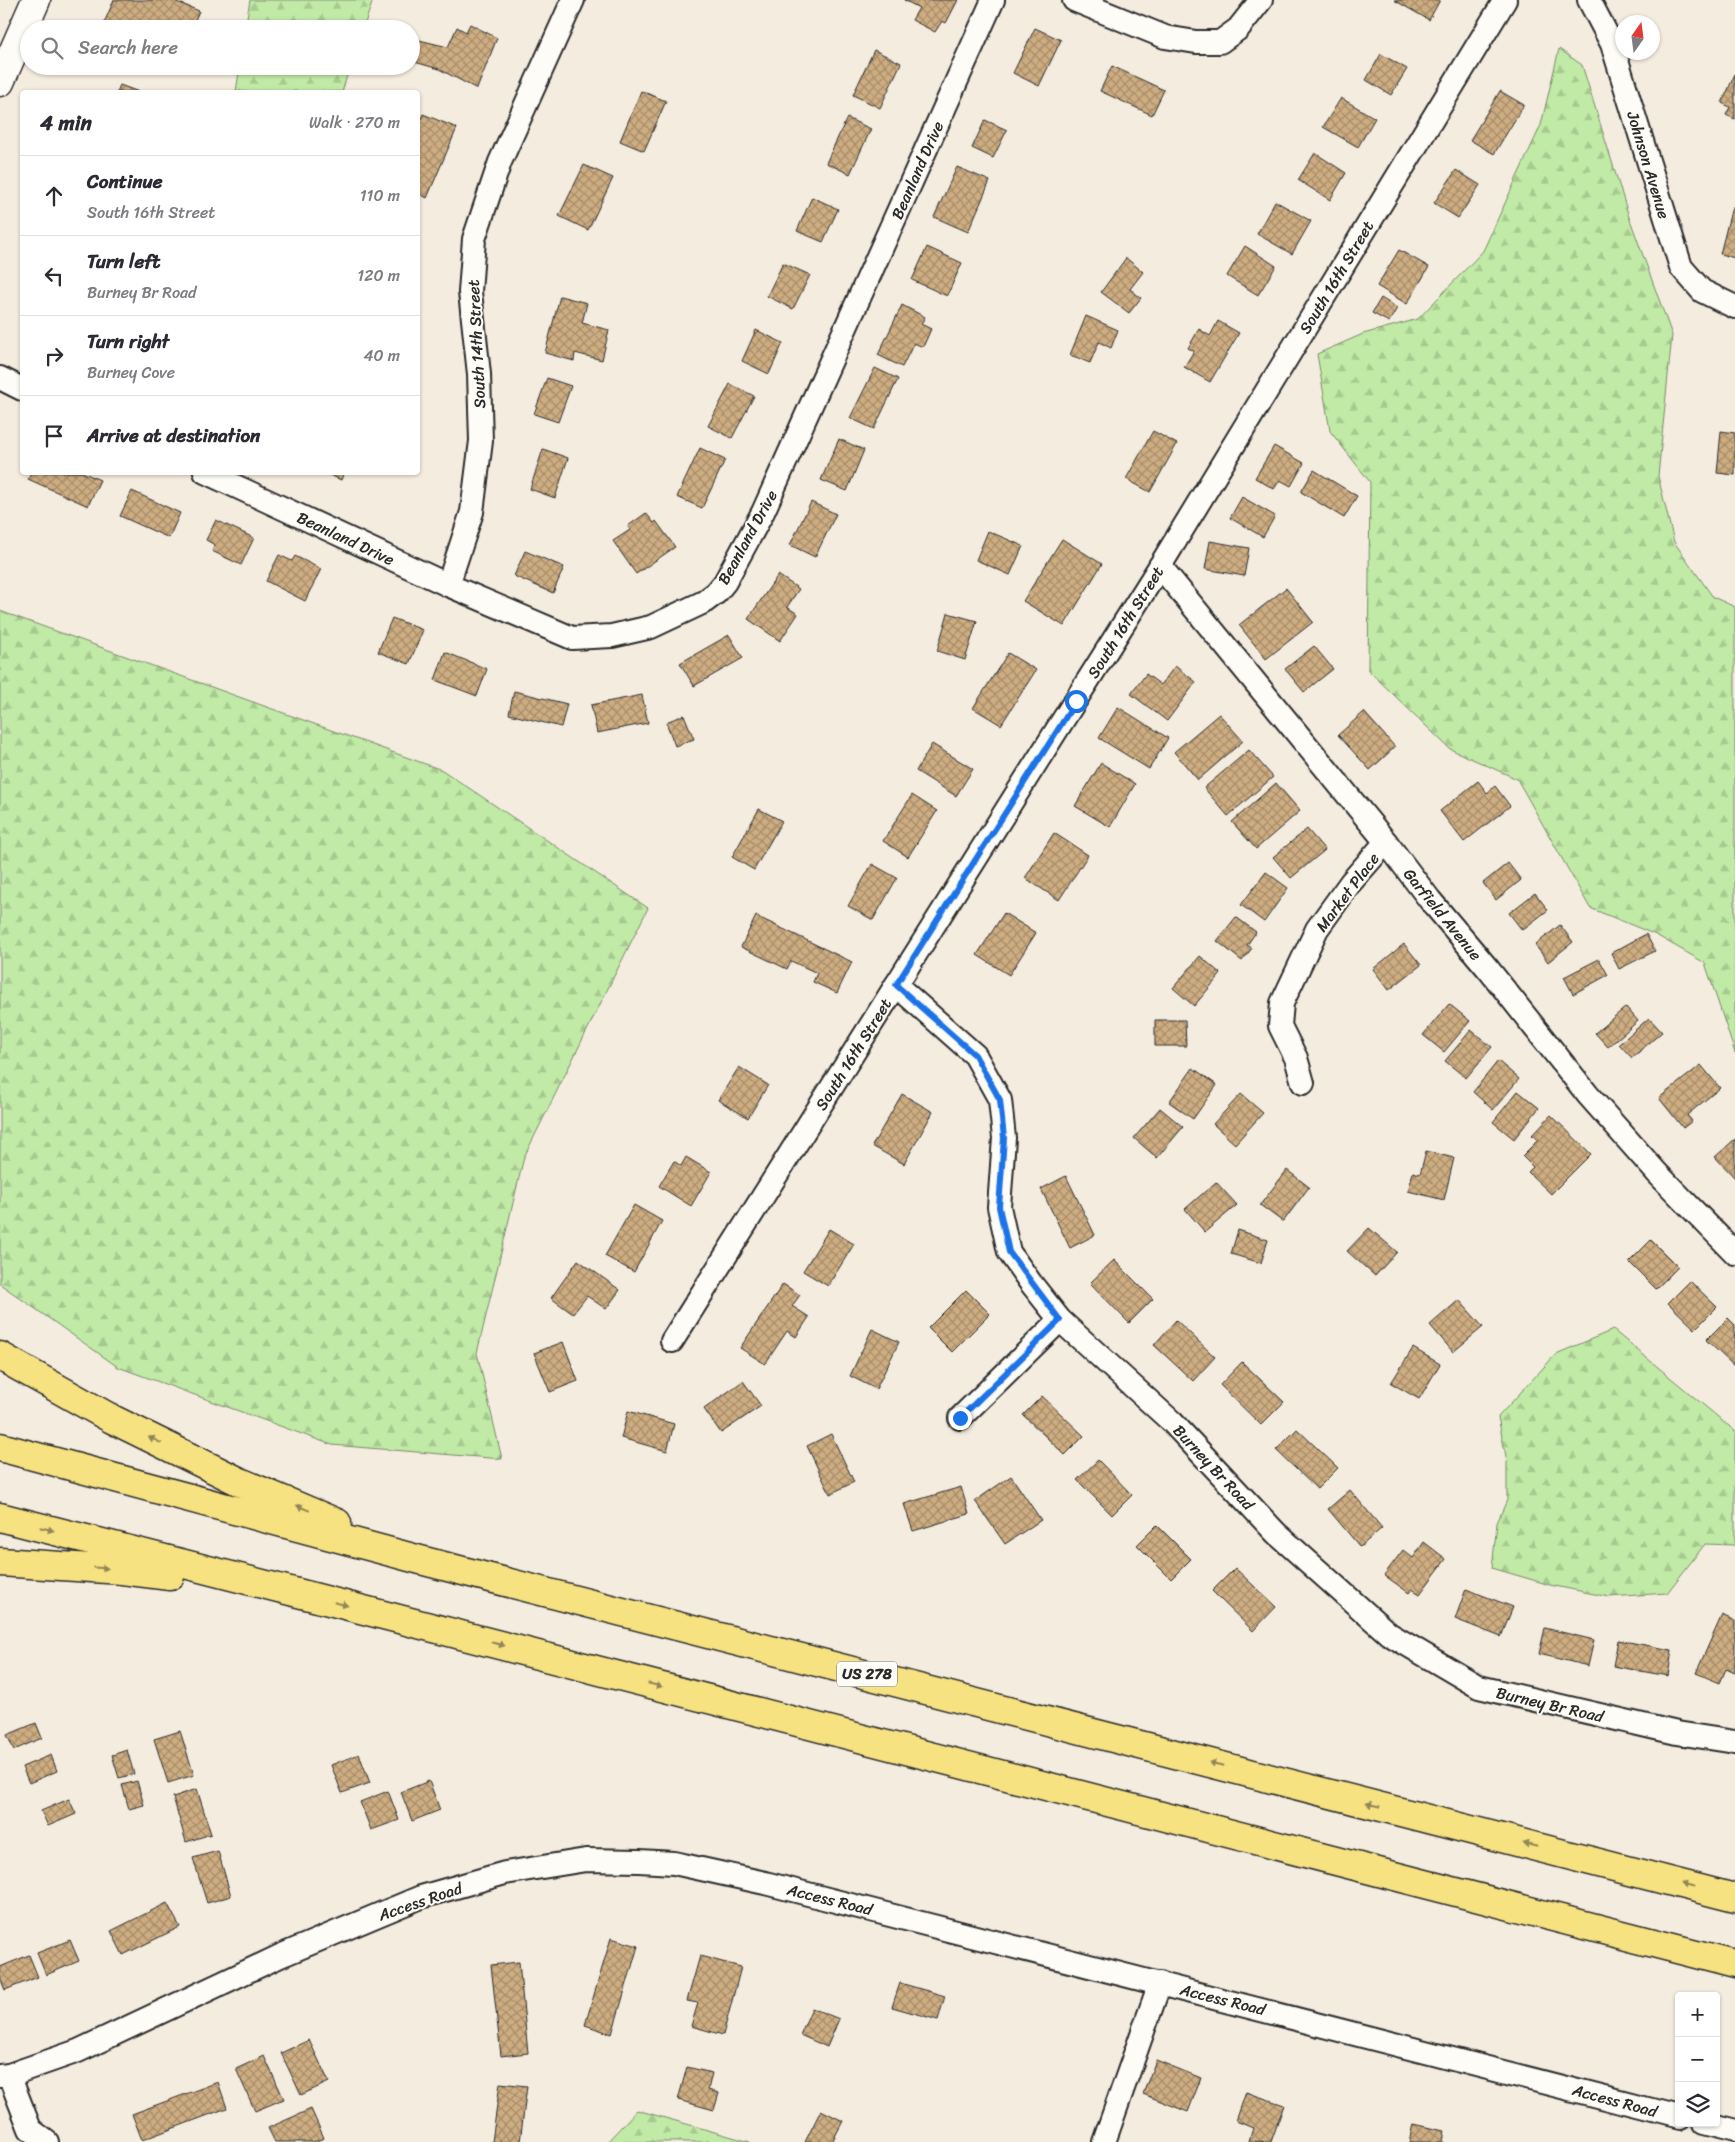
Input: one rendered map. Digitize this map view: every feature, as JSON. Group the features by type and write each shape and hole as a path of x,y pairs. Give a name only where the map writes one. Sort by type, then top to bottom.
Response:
{"highway":[{"path":"0,1356 112,1419 240,1482 428,1562"},
{"name":"US 278","path":"0,1447 428,1562 1735,1898"},
{"path":"0,1517 1735,1964"},
{"path":"0,1562 122,1570 298,1593"}],"street":[{"path":"22,20 36,0"},
{"name":"South 14th Street","path":"448,585 472,512 481,441 479,374 470,292 474,239 500,162 573,0"},
{"name":"Beanland Drive","path":"211,475 448,585 572,638 612,636 651,627 704,602 716,593 725,582 763,512 993,0"},
{"path":"1074,0 1165,37 1196,42 1220,42 1238,29 1261,0"},
{"name":"South 16th Street","path":"672,1341 1160,566 1505,0"},
{"name":"Johnson Avenue","path":"1589,0 1612,44 1681,267 1702,291 1735,307"},
{"path":"0,82 8,41 20,23"},
{"path":"0,378 20,388"},
{"name":"Garfield Avenue","path":"1160,566 1386,842 1430,900 1489,970 1588,1095 1657,1173 1735,1253"},
{"name":"Market Place","path":"1302,1084 1296,1058 1280,1026 1282,1003 1317,930 1351,882 1386,842"},
{"name":"Burney Br Road","path":"896,985 975,1055 1000,1100 1004,1138 999,1207 1009,1252 1060,1320 1172,1422 1276,1533 1388,1634 1479,1687 1677,1734 1735,1742"},
{"path":"960,1418 1060,1320"},
{"name":"Access Road","path":"4,2075 78,2051 280,1956 421,1897 506,1873 586,1860 674,1863 773,1885 1675,2116"},
{"path":"1104,2142 1106,2131 1160,1983"},
{"path":"4,2075 30,2129 48,2142"},
{"path":"1719,2127 1735,2131"}],"green space":[{"path":"250,0 373,0 366,20 247,20"},
{"path":"1559,49 1582,65 1629,217 1672,335 1658,476 1674,542 1713,597 1735,607 1735,1053 1705,963 1656,935 1590,908 1517,779 1450,749 1368,670 1370,482 1330,431 1317,354 1363,334 1418,319 1483,251 1541,125"},
{"path":"239,75 347,75 343,90 236,90"},
{"path":"0,611 442,770 648,908 524,1157 477,1353 502,1459 332,1445 118,1367 0,1284"},
{"path":"1613,1330 1735,1431 1735,1545 1705,1544 1667,1593 1609,1597 1550,1585 1492,1568 1497,1523 1507,1500 1507,1461 1498,1417 1556,1354"},
{"path":"637,2110 750,2142 607,2142"}],"building":[{"path":"114,0 172,0 199,11 195,20 105,20"},
{"path":"904,0 958,0 946,23 942,21 935,32 912,20 919,8"},
{"path":"1394,0 1440,0 1429,20"},
{"path":"470,24 497,38 477,89 439,69 420,64 420,40 448,47 457,27 466,32"},
{"path":"1035,28 1061,40 1039,86 1013,73"},
{"path":"874,50 901,63 880,108 853,95"},
{"path":"1381,54 1407,69 1391,95 1366,80"},
{"path":"1112,66 1164,90 1152,115 1100,91"},
{"path":"1735,74 1735,119 1726,115 1730,107 1722,103"},
{"path":"120,85 134,90 118,90"},
{"path":"641,91 666,101 644,151 620,141"},
{"path":"1500,91 1524,105 1494,154 1470,140"},
{"path":"1341,98 1375,118 1358,147 1323,127"},
{"path":"423,114 457,128 427,198 420,194 420,122"},
{"path":"847,118 871,129 850,174 826,163"},
{"path":"985,120 1007,130 993,158 972,148"},
{"path":"1315,153 1346,173 1330,200 1298,180"},
{"path":"584,165 613,178 588,230 559,216"},
{"path":"957,167 990,181 968,232 934,217"},
{"path":"1456,170 1480,185 1458,218 1434,203"},
{"path":"812,197 838,209 823,242 797,231"},
{"path":"1275,201 1311,221 1292,254 1257,234"},
{"path":"1732,207 1735,207 1735,258 1720,254"},
{"path":"1245,246 1276,266 1258,295 1227,276"},
{"path":"927,247 962,263 947,296 912,280"},
{"path":"1399,250 1429,267 1407,304 1377,286"},
{"path":"1126,258 1143,272 1130,289 1141,298 1129,313 1101,292"},
{"path":"783,263 810,275 793,309 767,296"},
{"path":"560,296 587,303 582,323 609,330 602,360 575,353 574,361 545,353"},
{"path":"1381,298 1397,308 1389,322 1372,313"},
{"path":"902,305 925,317 921,324 931,329 923,347 914,343 902,367 878,355"},
{"path":"1086,316 1118,330 1111,348 1099,342 1090,363 1070,355"},
{"path":"1218,321 1239,333 1210,382 1184,367 1194,351 1188,348 1199,329 1210,336"},
{"path":"756,330 783,343 769,374 742,361"},
{"path":"875,368 898,379 874,429 850,418"},
{"path":"547,378 571,386 558,422 534,414"},
{"path":"730,384 754,396 732,438 708,426"},
{"path":"1153,431 1177,444 1150,492 1126,479"},
{"path":"1721,431 1735,433 1735,475 1717,473"},
{"path":"839,439 864,450 847,491 821,480"},
{"path":"1274,446 1304,463 1291,486 1280,480 1274,489 1255,478"},
{"path":"700,448 725,460 702,508 677,497"},
{"path":"543,449 568,458 555,498 530,489"},
{"path":"1314,470 1357,496 1344,518 1301,492"},
{"path":"30,475 89,475 100,480 88,506 28,479"},
{"path":"330,475 343,475 341,480"},
{"path":"132,491 180,513 169,538 120,516"},
{"path":"1242,497 1275,516 1263,537 1230,518"},
{"path":"811,502 836,514 815,557 790,545"},
{"path":"646,513 654,523 656,521 675,547 636,574 613,541 630,530 628,526"},
{"path":"216,520 254,538 241,565 212,551 215,545 206,540"},
{"path":"988,531 1023,546 1010,575 976,560"},
{"path":"1062,539 1102,564 1064,626 1023,601"},
{"path":"1210,541 1249,548 1244,576 1205,569"},
{"path":"525,551 564,567 553,593 514,576"},
{"path":"279,555 292,561 295,556 321,569 305,601 266,581"},
{"path":"778,575 799,589 787,607 798,614 780,641 748,619"},
{"path":"1286,588 1313,622 1266,659 1239,625"},
{"path":"948,613 977,621 965,660 937,651"},
{"path":"392,618 423,630 409,664 378,652"},
{"path":"729,635 743,658 694,686 680,663"},
{"path":"1314,646 1333,669 1304,692 1285,669"},
{"path":"445,652 487,669 477,696 435,680"},
{"path":"1008,653 1036,670 1001,725 973,708"},
{"path":"1175,666 1196,682 1167,721 1131,694 1146,674 1161,685"},
{"path":"514,691 567,704 561,727 509,714"},
{"path":"642,695 648,723 597,733 591,705"},
{"path":"1118,707 1168,738 1149,769 1099,738"},
{"path":"1364,712 1395,747 1370,770 1338,735"},
{"path":"1219,714 1243,741 1198,780 1174,752"},
{"path":"684,715 694,739 675,746 666,722"},
{"path":"932,744 973,769 956,796 916,771"},
{"path":"1249,750 1273,777 1228,816 1204,788"},
{"path":"1101,763 1135,784 1110,827 1075,806"},
{"path":"1478,781 1487,793 1495,786 1510,806 1464,842 1440,811"},
{"path":"1276,783 1300,811 1256,849 1232,822"},
{"path":"912,795 937,811 908,857 883,841"},
{"path":"759,809 782,821 754,870 732,857"},
{"path":"1307,829 1325,850 1291,878 1273,857"},
{"path":"1054,833 1088,855 1059,900 1025,878"},
{"path":"1508,863 1521,880 1496,900 1483,883"},
{"path":"872,864 897,878 873,920 848,906"},
{"path":"1266,872 1288,888 1264,922 1241,905"},
{"path":"1535,893 1548,910 1522,930 1509,913"},
{"path":"1004,913 1036,933 1009,975 977,955"},
{"path":"756,916 852,962 837,993 813,982 817,973 791,961 787,969 741,947"},
{"path":"1236,917 1256,932 1247,945 1252,948 1242,961 1217,941"},
{"path":"1560,925 1573,942 1548,962 1535,945"},
{"path":"1646,934 1655,951 1619,969 1611,953"},
{"path":"1404,944 1421,965 1389,990 1373,969"},
{"path":"1200,956 1221,974 1194,1006 1173,988"},
{"path":"1599,959 1608,975 1573,994 1564,977"},
{"path":"1449,1004 1470,1021 1444,1052 1423,1035"},
{"path":"1626,1007 1638,1021 1608,1047 1595,1033"},
{"path":"1649,1018 1662,1032 1632,1058 1619,1044"},
{"path":"1155,1020 1185,1020 1186,1046 1155,1046"},
{"path":"1471,1030 1492,1047 1466,1078 1445,1061"},
{"path":"1498,1061 1519,1079 1493,1110 1473,1092"},
{"path":"1701,1065 1720,1088 1687,1115 1692,1121 1683,1128 1659,1098"},
{"path":"739,1067 768,1085 748,1118 718,1100"},
{"path":"1193,1068 1217,1085 1193,1119 1169,1102"},
{"path":"1518,1091 1539,1108 1514,1139 1493,1122"},
{"path":"902,1094 933,1112 904,1164 872,1146"},
{"path":"1241,1094 1263,1113 1235,1144 1213,1124"},
{"path":"1160,1108 1183,1127 1157,1158 1134,1138"},
{"path":"1551,1115 1591,1154 1551,1194 1528,1172 1533,1167 1522,1156 1538,1140 1532,1135"},
{"path":"1735,1139 1735,1178 1715,1157"},
{"path":"1426,1151 1454,1158 1444,1200 1408,1191 1413,1172 1420,1174"},
{"path":"686,1157 711,1172 691,1206 659,1186 674,1161 681,1166"},
{"path":"1287,1170 1309,1187 1283,1222 1260,1205"},
{"path":"1066,1176 1095,1235 1070,1248 1041,1189"},
{"path":"1216,1182 1237,1205 1205,1232 1185,1209"},
{"path":"634,1205 662,1221 634,1272 605,1256"},
{"path":"1369,1228 1397,1252 1375,1276 1347,1251"},
{"path":"829,1229 854,1244 828,1286 803,1271"},
{"path":"1238,1230 1268,1240 1261,1263 1231,1254"},
{"path":"1651,1240 1678,1267 1656,1289 1629,1262"},
{"path":"578,1260 620,1290 606,1309 587,1296 573,1314 551,1298"},
{"path":"1114,1260 1153,1299 1129,1323 1090,1283"},
{"path":"1690,1281 1717,1307 1695,1329 1668,1303"},
{"path":"783,1284 800,1295 792,1306 809,1317 796,1337 787,1331 765,1364 740,1348"},
{"path":"966,1290 990,1314 952,1352 928,1328"},
{"path":"1459,1300 1483,1327 1453,1352 1430,1325"},
{"path":"1728,1318 1735,1325 1734,1366 1706,1340"},
{"path":"1176,1320 1215,1357 1193,1381 1154,1345"},
{"path":"872,1329 899,1342 876,1389 850,1376"},
{"path":"563,1342 578,1381 550,1392 534,1353"},
{"path":"1413,1348 1440,1364 1419,1399 1391,1383"},
{"path":"1242,1362 1284,1402 1261,1425 1220,1385"},
{"path":"743,1381 761,1406 721,1433 704,1409"},
{"path":"1042,1396 1084,1436 1065,1455 1023,1415"},
{"path":"628,1411 674,1424 667,1451 621,1438"},
{"path":"1297,1429 1338,1468 1317,1489 1276,1450"},
{"path":"831,1434 854,1482 830,1494 807,1446"},
{"path":"1098,1460 1132,1495 1112,1515 1077,1480"},
{"path":"1011,1476 1041,1520 1005,1544 975,1501"},
{"path":"961,1487 969,1514 913,1531 904,1504"},
{"path":"1350,1490 1382,1528 1360,1547 1328,1509"},
{"path":"1157,1525 1191,1559 1171,1579 1137,1545"},
{"path":"1424,1542 1446,1559 1420,1594 1412,1589 1409,1593 1384,1575 1403,1550 1413,1558"},
{"path":"1235,1568 1276,1607 1253,1631 1212,1591"},
{"path":"1466,1589 1513,1607 1501,1637 1455,1619"},
{"path":"1722,1615 1735,1621 1735,1673 1726,1669 1720,1683 1696,1673"},
{"path":"1545,1628 1594,1640 1588,1666 1539,1654"},
{"path":"1618,1640 1672,1650 1668,1676 1613,1666"},
{"path":"36,1723 42,1738 14,1750 7,1735"},
{"path":"180,1731 194,1775 168,1783 154,1739"},
{"path":"127,1750 134,1774 119,1778 112,1755"},
{"path":"359,1754 370,1783 342,1793 331,1765"},
{"path":"51,1755 57,1771 29,1783 22,1767"},
{"path":"137,1781 144,1805 129,1809 122,1785"},
{"path":"429,1781 440,1810 412,1821 401,1792"},
{"path":"197,1789 211,1834 186,1842 173,1797"},
{"path":"388,1791 399,1820 371,1830 360,1802"},
{"path":"69,1799 76,1814 48,1826 41,1811"},
{"path":"218,1851 231,1896 207,1903 193,1858"},
{"path":"167,1903 180,1927 123,1955 111,1931"},
{"path":"611,1938 638,1946 612,2034 585,2025"},
{"path":"70,1940 79,1961 46,1975 37,1953"},
{"path":"29,1955 38,1977 5,1990 0,1978 0,1967"},
{"path":"700,1956 741,1967 723,2035 691,2026 698,2003 687,2001"},
{"path":"519,1962 528,2053 501,2056 491,1965"},
{"path":"900,1983 945,1996 938,2020 892,2007"},
{"path":"812,2008 839,2019 827,2047 800,2035"},
{"path":"309,2040 329,2082 301,2095 281,2053"},
{"path":"264,2056 284,2099 255,2111 236,2069"},
{"path":"1156,2060 1201,2078 1188,2112 1143,2094"},
{"path":"687,2067 712,2073 708,2090 719,2093 714,2110 678,2100"},
{"path":"218,2082 227,2108 142,2140 132,2114"},
{"path":"500,2083 527,2086 520,2142 492,2142"},
{"path":"1246,2092 1284,2105 1271,2142 1249,2141 1253,2128 1236,2121"},
{"path":"311,2109 324,2138 313,2142 275,2142 268,2128"},
{"path":"821,2110 843,2121 832,2142 805,2142"},
{"path":"1413,2124 1444,2131 1442,2142 1409,2142"}],"route":[{"path":"960,1418 1060,1320 1009,1252 999,1207 1004,1138 1000,1100 975,1055 896,985 986,846 1076,701"}]}
